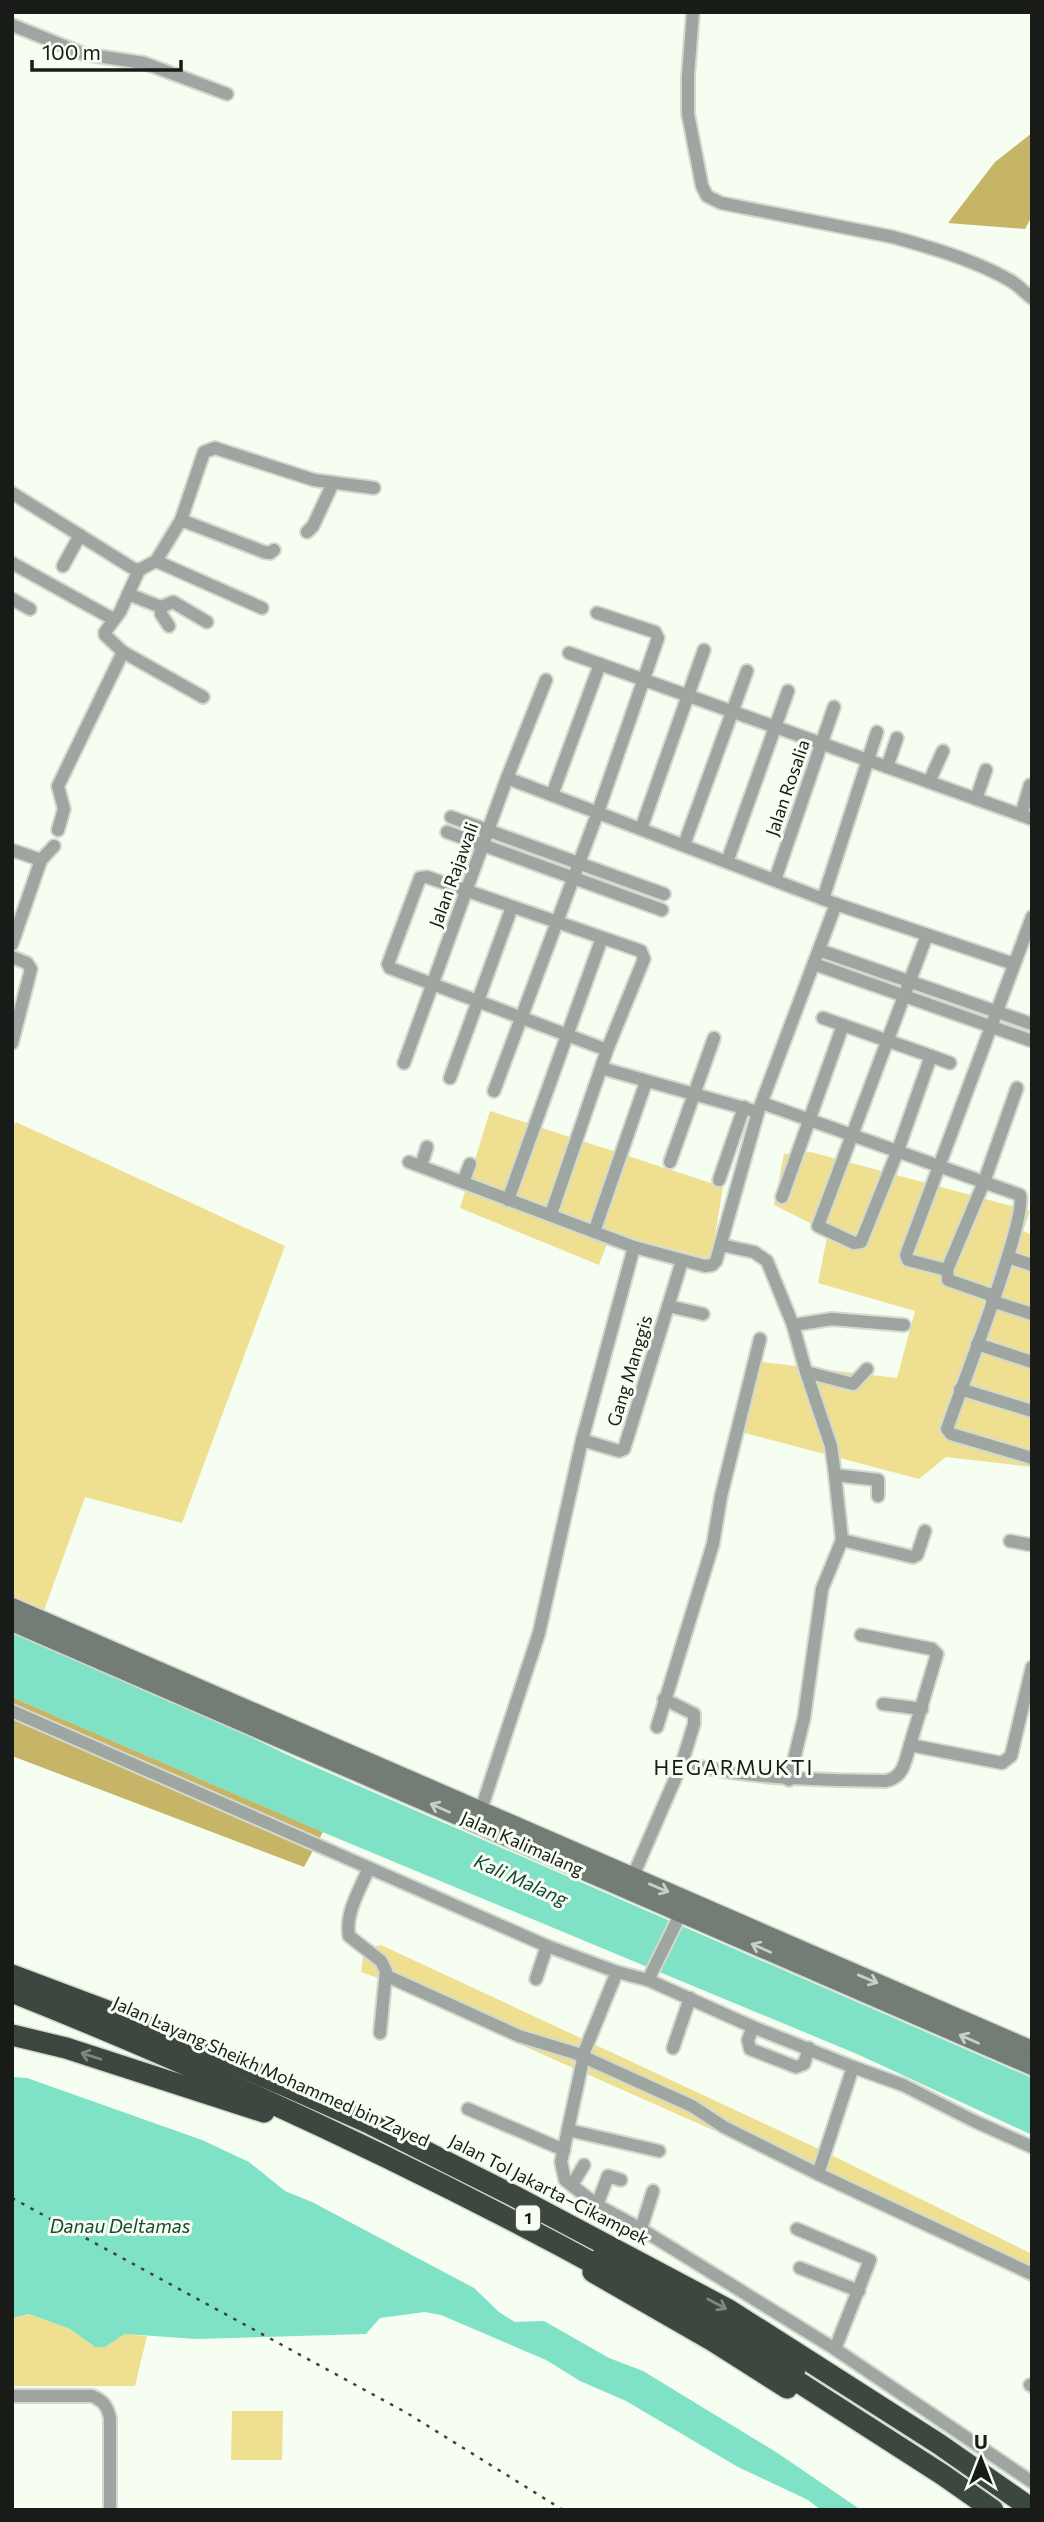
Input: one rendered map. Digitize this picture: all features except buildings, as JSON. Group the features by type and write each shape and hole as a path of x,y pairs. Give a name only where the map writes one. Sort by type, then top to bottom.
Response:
{"highway":[{"name":"Jalan Tol Jakarta–Cikampek","path":"12,1975 129,2019 293,2088 516,2197 729,2310 940,2444 1032,2509"},
{"name":"Jalan Layang Sheikh Mohammed bin Zayed","path":"12,1986 144,2036 356,2133 522,2214 729,2329 948,2465 1012,2510"},
{"name":"Jalan Layang Sheikh Mohammed bin Zayed","path":"12,1992 139,2043 356,2141 525,2226 731,2339 943,2474 993,2510"},
{"name":"1","path":"12,2004 273,2115 466,2206 609,2280 713,2341 974,2510"},
{"path":"12,2035 57,2045 273,2115"}],"main road":[{"name":"Jalan Kalimalang","path":"12,1607 630,1883 1032,2050"},
{"name":"Jalan Kalimalang","path":"12,1622 479,1817"},
{"name":"Jalan Kalimalang","path":"630,1883 678,1919 1032,2066"}],"street":[{"path":"693,12 688,114 702,186 707,196 721,203 917,244 1002,276 1032,298"},
{"path":"12,25 85,54 144,63 227,94"},
{"path":"202,697 123,652 105,635 120,612 139,570 156,561 181,520 204,452 211,448 332,483 373,488"},
{"path":"307,532 313,526 332,483"},
{"path":"12,493 139,570"},
{"path":"181,520 264,552 270,553 274,550"},
{"path":"63,566 80,535"},
{"path":"156,561 262,608"},
{"path":"14,567 113,620"},
{"path":"128,594 160,607 173,602 207,622"},
{"path":"12,599 30,609"},
{"path":"160,607 169,626"},
{"path":"494,1091 598,812 658,638 657,634 597,613"},
{"path":"640,829 704,650"},
{"path":"58,830 64,809 58,786 123,652"},
{"path":"569,653 1026,817 1030,785"},
{"path":"552,795 600,664"},
{"path":"684,845 747,671"},
{"name":"Jalan Rajawali","path":"404,1063 546,680"},
{"path":"727,862 788,691"},
{"name":"Jalan Rosalia","path":"775,880 834,707"},
{"path":"427,1147 415,1164 634,1247 682,1261 712,1265 721,1245 760,1107 820,950 830,901 877,732"},
{"path":"887,767 898,738"},
{"path":"929,782 943,751"},
{"path":"975,799 986,770"},
{"path":"508,778 830,901 1014,964"},
{"path":"451,817 664,894"},
{"path":"447,832 662,909"},
{"path":"12,944 41,860 54,846"},
{"path":"12,850 41,860"},
{"path":"551,1214 607,1049 643,957 639,950 467,890 427,877 420,878 388,964 394,970 607,1049"},
{"path":"450,1078 512,907"},
{"path":"947,1270 908,1260 906,1255 1032,917"},
{"path":"927,935 818,1224 854,1243 861,1242 898,1150 931,1056"},
{"path":"508,1200 602,938"},
{"path":"820,950 1032,1024"},
{"path":"12,957 27,963 31,971 12,1043"},
{"path":"814,964 1032,1041"},
{"path":"823,1018 950,1063"},
{"path":"782,1197 843,1025"},
{"path":"670,1162 714,1038"},
{"path":"601,1068 744,1107 760,1107 810,1120 1018,1194 1022,1198 1008,1257 947,1429 950,1433 1032,1458"},
{"path":"594,1232 646,1082"},
{"path":"1017,1088 984,1182 947,1270 948,1280 1032,1314"},
{"path":"719,1180 744,1107"},
{"path":"463,1182 470,1164"},
{"path":"721,1245 754,1252 767,1261 793,1325 831,1446 835,1475 842,1540 822,1589 804,1718 789,1780"},
{"path":"479,1817 539,1633 582,1440 634,1247"},
{"path":"1008,1257 1032,1265"},
{"name":"Gang Manggis","path":"582,1440 619,1451 624,1449 682,1261"},
{"path":"668,1306 703,1314"},
{"path":"793,1325 832,1319 904,1325"},
{"path":"657,1727 713,1544 721,1496 760,1339"},
{"path":"977,1344 1032,1362"},
{"path":"806,1372 853,1384 867,1369"},
{"path":"960,1389 1032,1412"},
{"path":"835,1475 878,1480 878,1496"},
{"path":"842,1540 913,1557 917,1555 925,1531"},
{"path":"1010,1541 1032,1545"},
{"path":"682,1763 720,1772 789,1780 893,1780 900,1774 937,1657 932,1649 861,1634"},
{"path":"910,1745 1005,1762 1011,1755 1032,1667"},
{"path":"630,1883 682,1763 694,1724 694,1714 664,1699"},
{"path":"883,1704 922,1709"},
{"path":"12,1711 547,1945 617,1972 651,1976 690,1998 853,2067 903,2085 1032,2147"},
{"path":"369,1868 350,1914 348,1928 349,1936 381,1961 387,1976 380,2033"},
{"path":"651,1976 678,1919"},
{"path":"536,1979 547,1945"},
{"path":"617,1972 584,2058 561,2162 562,2176 597,2205 641,2229 835,2349 1032,2482"},
{"path":"387,1976 519,2036 575,2053 692,2106 724,2127 818,2174 1032,2274"},
{"path":"673,2048 690,1998"},
{"path":"753,2026 748,2040 750,2049 796,2067 804,2064 809,2048"},
{"path":"818,2174 853,2067"},
{"path":"468,2109 564,2150"},
{"path":"568,2130 659,2151"},
{"path":"572,2185 584,2165"},
{"path":"597,2205 608,2176 621,2180"},
{"path":"641,2229 653,2191"},
{"path":"797,2229 870,2260 835,2349"},
{"path":"800,2268 859,2291"},
{"path":"12,2396 92,2396 108,2407 110,2510"}],"shaded area":[{"path":"1032,133 1032,216 1025,229 948,223 995,162"},
{"path":"490,1111 723,1187 711,1259 611,1233 599,1265 460,1208"},
{"path":"16,1122 285,1246 182,1523 85,1497 37,1630 12,1620 12,1127"},
{"path":"811,1152 1030,1211 1023,1231 1032,1235 1032,1467 946,1457 919,1479 737,1431 753,1361 897,1378 915,1311 818,1283 828,1232 774,1205 784,1154"},
{"path":"12,1697 323,1832 304,1867 12,1756"},
{"path":"381,1945 821,2150 1032,2254 1032,2283 787,2163 470,2022 389,1982 361,1972 364,1949"},
{"path":"29,2314 70,2329 95,2347 105,2347 125,2334 147,2336 135,2386 12,2386 12,2318"},
{"path":"232,2411 283,2411 282,2460 231,2460"}],"water":[{"name":"Kali Malang","path":"12,1622 290,1756 1032,2078 1032,2135 857,2054 320,1831 12,1697"},
{"name":"Danau Deltamas","path":"12,2077 27,2078 202,2140 249,2162 285,2191 312,2202 474,2288 499,2312 515,2322 544,2321 609,2358 643,2371 776,2452 861,2510 821,2510 808,2500 738,2467 626,2401 580,2381 546,2360 441,2315 425,2312 380,2318 366,2334 197,2339 125,2334 105,2347 95,2347 70,2329 29,2314 12,2318"}],"railway":[{"path":"12,2198 407,2413 563,2510"}],"district":[{"name":"HEGARMUKTI","path":"734,1768"}]}
